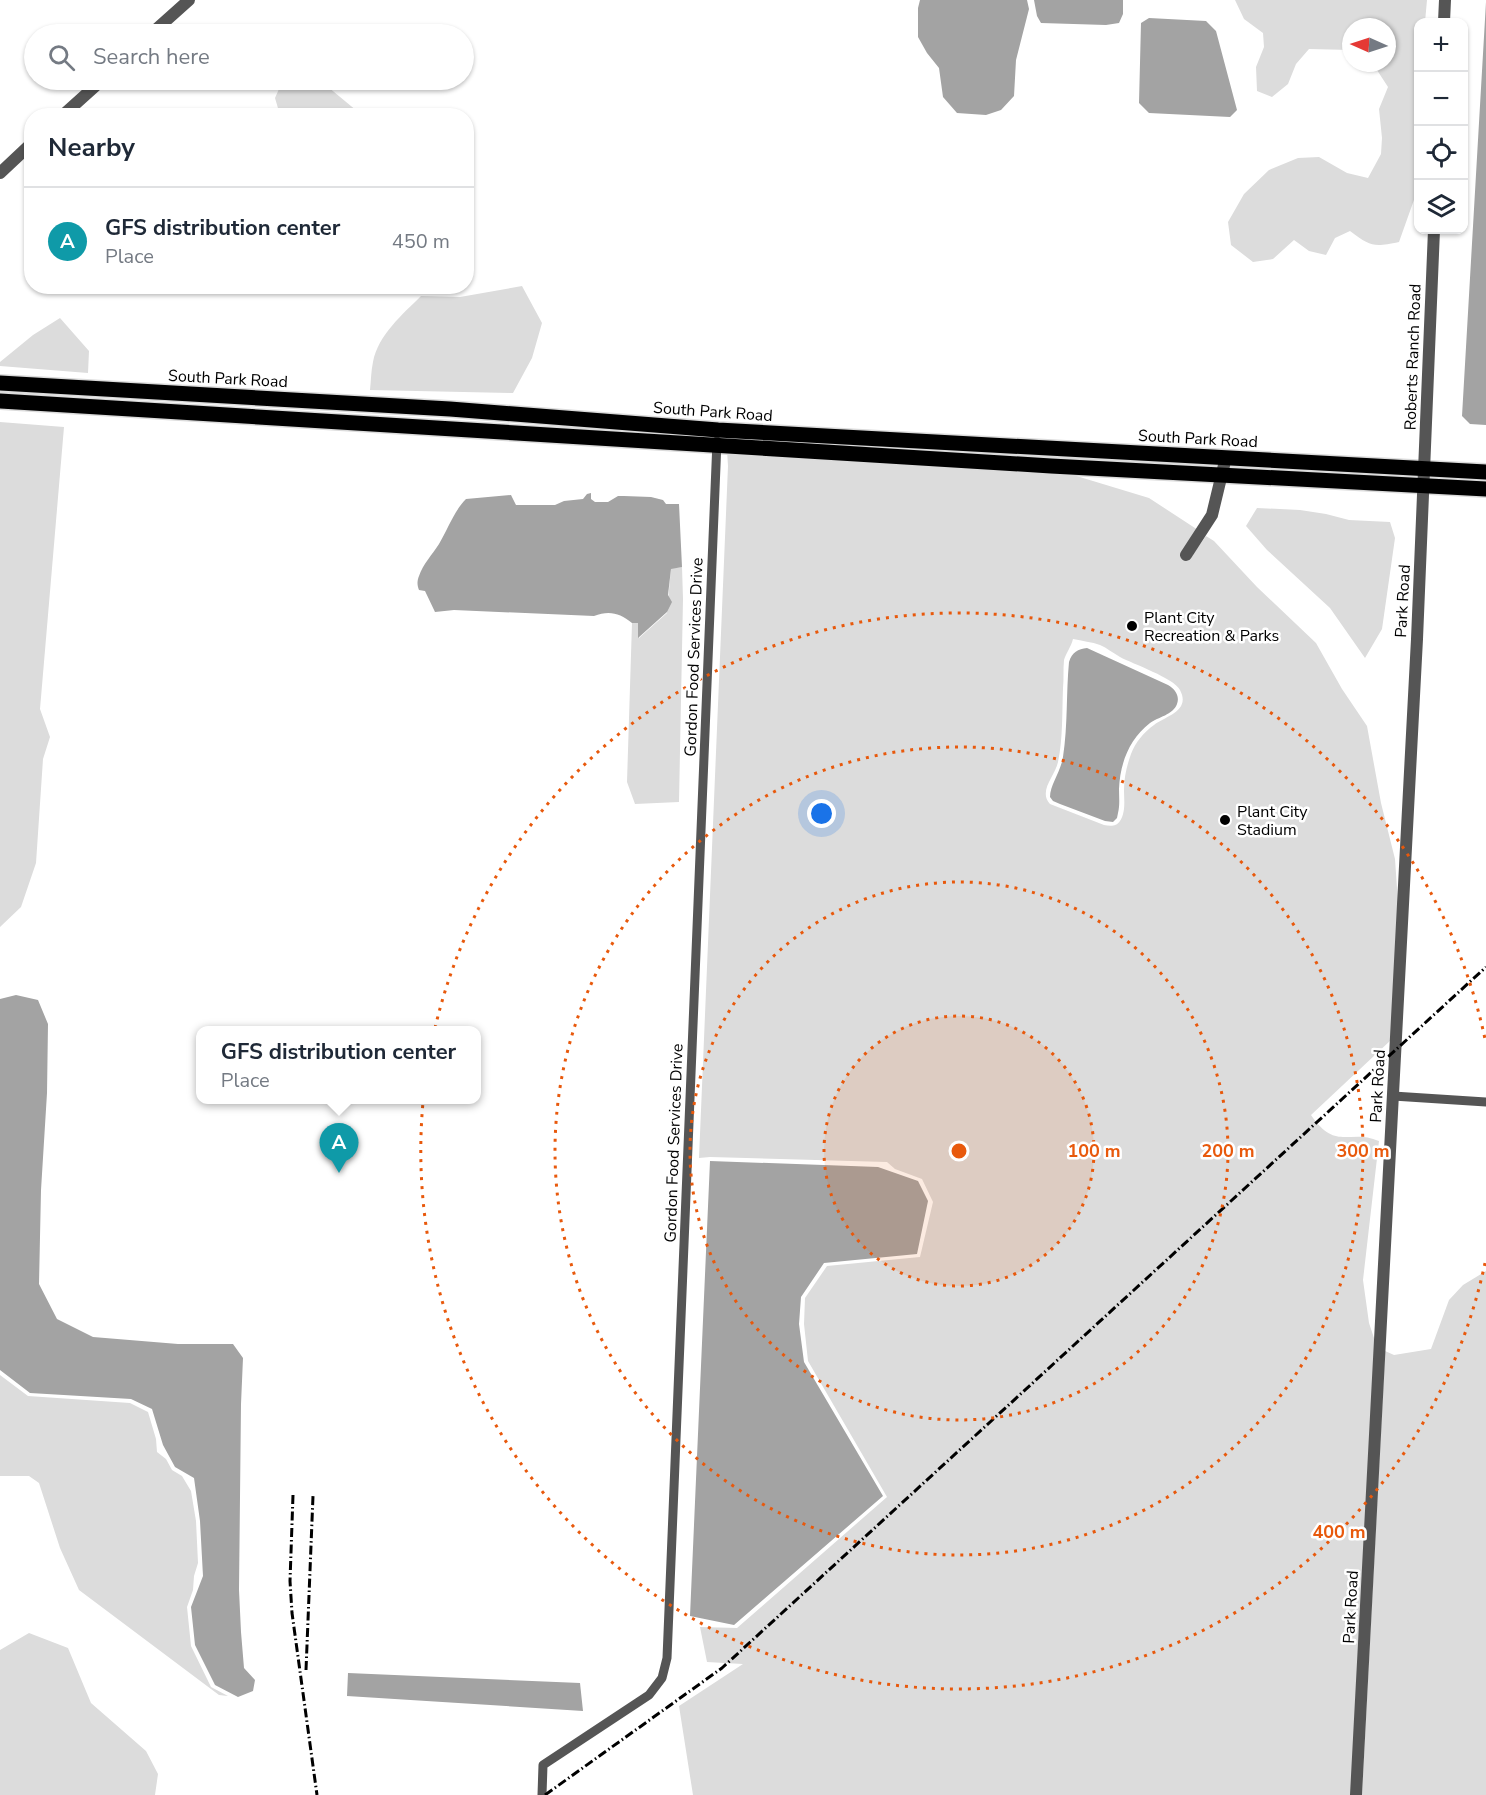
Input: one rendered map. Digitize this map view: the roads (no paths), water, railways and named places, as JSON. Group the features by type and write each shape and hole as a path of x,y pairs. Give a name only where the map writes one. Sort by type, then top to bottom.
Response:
{"main road":[{"name":"South Park Road","path":"0,382 450,409 864,453 1085,467 1223,465 1298,479 1424,478"},
{"name":"South Park Road","path":"0,401 653,441 717,438 835,444 871,438 1070,449 1223,465 1424,478"},
{"path":"864,453 872,449 1047,459 1070,449"},
{"path":"1424,478 1486,472"},
{"path":"1424,478 1486,482"},
{"path":"1424,478 1486,489"}],"street":[{"path":"163,24 189,0"},
{"path":"1444,18 1445,0"},
{"path":"71,108 91,90"},
{"path":"0,173 24,150"},
{"name":"Roberts Ranch Road","path":"1424,478 1434,234"},
{"name":"Gordon Food Services Drive","path":"542,1795 543,1765 649,1695 662,1678 667,1658 717,438"},
{"path":"1186,555 1212,515 1223,465"},
{"name":"Park Road","path":"1356,1795 1424,478"},
{"path":"1393,1096 1486,1102"}],"railway":[{"path":"545,1795 722,1668 1486,967"},
{"path":"293,1495 290,1581 292,1613 317,1795"},
{"path":"306,1670 313,1496"}],"place":[{"name":"Plant City Recreation & Parks","path":"1132,626"},
{"name":"Plant City Stadium","path":"1225,820"},
{"name":"GFS distribution center","path":"339,1173"}]}
